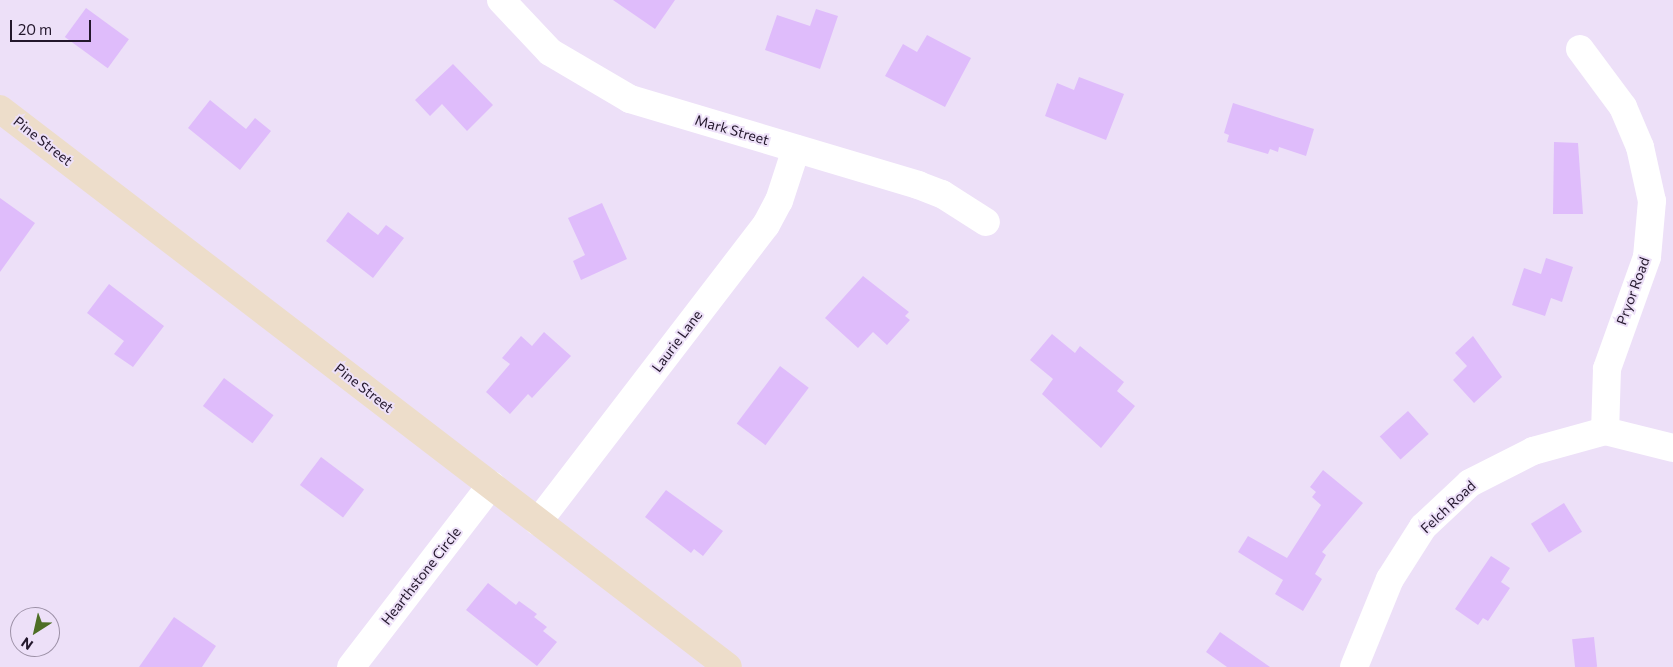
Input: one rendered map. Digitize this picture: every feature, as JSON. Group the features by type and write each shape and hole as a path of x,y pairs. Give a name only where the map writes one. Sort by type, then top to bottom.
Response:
{"main road":[{"name":"Pine Street","path":"0,108 728,667"}],"street":[{"name":"Mark Street","path":"501,0 550,52 601,85 664,110 942,194 986,222"},
{"name":"Pryor Road","path":"1580,49 1623,107 1640,147 1652,201 1647,257 1607,369 1605,431"},
{"name":"Laurie Lane","path":"538,522 766,225 779,201 796,149"},
{"name":"Felch Road","path":"1354,667 1390,580 1423,527 1470,483 1533,451 1605,431 1673,448"},
{"name":"Hearthstone Circle","path":"351,667 491,485"}],"building":[{"path":"613,0 675,0 655,29"},
{"path":"86,8 129,39 108,68 65,37"},
{"path":"816,9 838,16 820,69 765,50 777,15 810,26"},
{"path":"927,35 971,58 945,107 885,76 903,44 917,52"},
{"path":"453,64 493,105 467,131 442,104 430,116 415,100"},
{"path":"1079,77 1124,94 1106,140 1045,116 1057,83 1074,90"},
{"path":"210,100 246,129 255,118 271,131 240,170 188,128"},
{"path":"1233,103 1314,129 1306,156 1279,147 1278,152 1270,149 1268,154 1227,142 1229,135 1224,133"},
{"path":"1554,142 1578,143 1583,214 1553,214"},
{"path":"0,198 35,223 0,272"},
{"path":"602,203 627,259 581,280 573,261 585,255 568,218"},
{"path":"348,212 378,235 386,225 404,238 373,278 326,241"},
{"path":"1546,258 1573,267 1562,302 1551,298 1545,316 1512,305 1524,268 1541,274"},
{"path":"863,276 909,312 905,316 910,320 887,345 873,332 858,348 825,318"},
{"path":"109,284 164,326 133,367 114,354 124,341 87,313"},
{"path":"544,332 571,356 532,398 528,394 510,414 486,392 510,364 502,358 521,336 532,346"},
{"path":"1052,334 1075,353 1080,346 1124,382 1117,391 1135,406 1101,448 1042,394 1053,379 1030,360"},
{"path":"1473,336 1502,377 1474,403 1453,380 1467,366 1455,353"},
{"path":"780,366 809,388 765,445 737,424"},
{"path":"224,378 274,415 252,443 203,406"},
{"path":"1408,411 1429,434 1401,459 1380,436"},
{"path":"321,457 364,489 343,517 300,485"},
{"path":"1323,470 1363,503 1322,552 1326,555 1315,574 1322,579 1303,611 1275,594 1283,580 1238,552 1248,536 1287,558 1321,505 1312,497 1316,492 1310,487"},
{"path":"666,490 723,531 703,556 694,549 691,553 645,517"},
{"path":"1564,503 1582,532 1549,553 1531,524"},
{"path":"1491,556 1510,568 1501,582 1510,588 1488,621 1483,618 1478,625 1455,609"},
{"path":"488,583 516,605 519,601 537,614 534,617 547,627 543,631 557,642 537,666 466,610"},
{"path":"174,617 216,646 202,667 139,667"},
{"path":"1220,632 1270,667 1227,667 1206,652"},
{"path":"1594,637 1597,667 1575,667 1572,639"}]}
